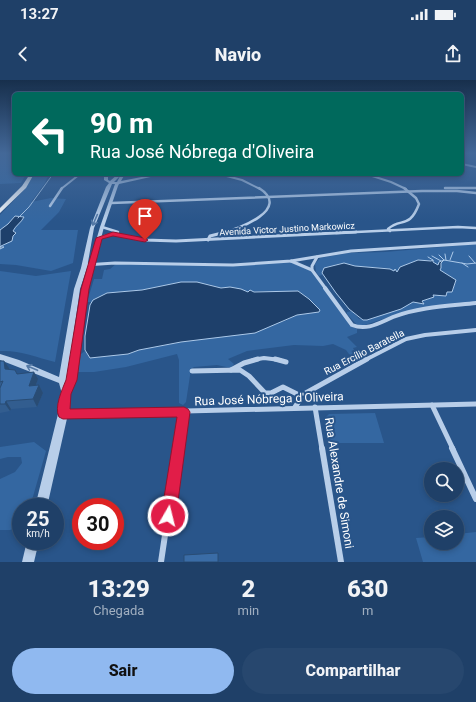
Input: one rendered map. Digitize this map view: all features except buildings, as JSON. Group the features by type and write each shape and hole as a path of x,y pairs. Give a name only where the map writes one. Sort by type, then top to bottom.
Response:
{"main road":[{"path":"0,207 22,187 28,176"},
{"path":"0,211 24,187 31,176"}],"street":[{"path":"50,206 62,188 77,176"},
{"path":"106,176 106,180 111,183"},
{"path":"89,265 92,228 111,183 119,179 137,176"},
{"path":"119,179 145,176"},
{"path":"208,238 232,231 251,223 266,211 269,200 268,196 257,186 246,180 229,176"},
{"path":"374,176 390,180 409,190 416,197 419,203 418,210 408,221 389,230"},
{"path":"43,498 63,414 77,289 89,265 119,179"},
{"path":"453,188 457,191"},
{"path":"111,203 453,188 470,188 476,190"},
{"path":"409,190 476,190"},
{"path":"105,196 113,196"},
{"name":"Avenida Victor Justino Markowicz","path":"102,227 114,233 155,240 476,227"},
{"name":"Avenida Victor Justino Markowicz","path":"99,238 114,233"},
{"path":"89,265 115,263 233,264 291,261 351,251 476,243"},
{"path":"312,270 312,266 317,257"},
{"path":"291,261 312,270 351,323 360,328 367,328 408,312 476,304"},
{"name":"Rua Ercílio Baratella","path":"295,407 301,396 317,386 400,342 418,336 476,330"},
{"path":"0,357 16,361 67,380"},
{"path":"230,370 245,361 258,359 273,357 286,362"},
{"path":"192,371 243,371 262,391 267,394 283,387 301,396"},
{"name":"Rua José Nóbrega d'Oliveira","path":"63,414 184,412 295,407 476,404"},
{"path":"432,405 476,499"},
{"name":"Rua Alexandre de Simoni","path":"315,407 341,562"},
{"path":"161,562 184,412"},
{"path":"28,562 31,550"}],"shaded area":[{"path":"0,175 25,176 21,183 0,184"},
{"path":"33,176 48,176 45,183 31,202 51,198 66,199 59,212 41,230 78,230 73,263 51,271 0,264 0,215 25,189"},
{"path":"15,216 24,217 13,231 16,233 13,236 12,241 0,247 0,230"},
{"path":"476,244 476,302 401,313 365,325 357,325 347,314 347,312 352,311 359,319 367,320 413,301 422,303 422,301 432,298 433,295 446,296 447,291 452,291 456,282 440,270 440,263 443,261 439,262 438,265 432,262 433,260 418,260 400,267 397,272 387,268 355,266 341,263 324,268 322,275 319,276 316,272 315,264 320,258 348,253 385,252"},
{"path":"418,260 433,260 433,262 438,265 439,262 444,260 441,263 440,270 456,280 452,292 447,292 446,296 433,295 434,297 422,301 424,304 413,302 401,309 367,320 363,320 349,309 322,273 324,268 344,263 355,266 390,269 394,271 395,269 397,272 400,267"},
{"path":"288,262 312,271 346,317 349,325 357,329 357,333 347,337 357,347 353,348 354,350 351,351 360,356 358,360 346,350 333,344 323,346 294,345 247,351 228,359 234,364 231,368 217,365 194,367 191,369 186,402 183,405 179,403 179,360 177,354 126,367 94,372 78,372 81,354 85,351 90,358 128,354 139,350 285,321 297,315 319,312 315,304 298,291 248,292 231,288 221,288 208,284 181,282 142,290 107,293 92,302 87,302 94,279 102,279 104,270 110,269 116,264 216,265"},
{"path":"0,271 36,276 71,271 55,362 21,353 0,351"},
{"path":"181,282 197,282 221,288 230,287 241,289 248,292 250,290 254,292 298,291 320,310 319,312 297,315 255,333 181,342 139,350 128,354 90,358 85,350 85,336 90,305 93,300 107,293 142,290"},
{"path":"375,413 384,443 331,443 326,417 329,414"},
{"path":"34,442 46,451 33,498 12,498 12,529 10,530 0,530 0,479 15,472 22,463 21,457 8,457 0,459 0,447"},
{"path":"476,532 476,562 423,562 416,538 424,537 424,550 464,550 464,533"}],"waterway":[{"path":"18,218 29,207 52,176"},
{"path":"450,260 453,252"},
{"path":"445,254 446,260"},
{"path":"439,255 444,260 462,263"},
{"path":"432,256 441,261"},
{"path":"469,256 475,263"},
{"path":"428,257 433,260"},
{"path":"462,263 476,263"},
{"path":"462,263 468,267"}],"route":[{"path":"145,240 113,234 99,238 85,289 72,380 66,394 63,414 184,412 168,516"}]}
